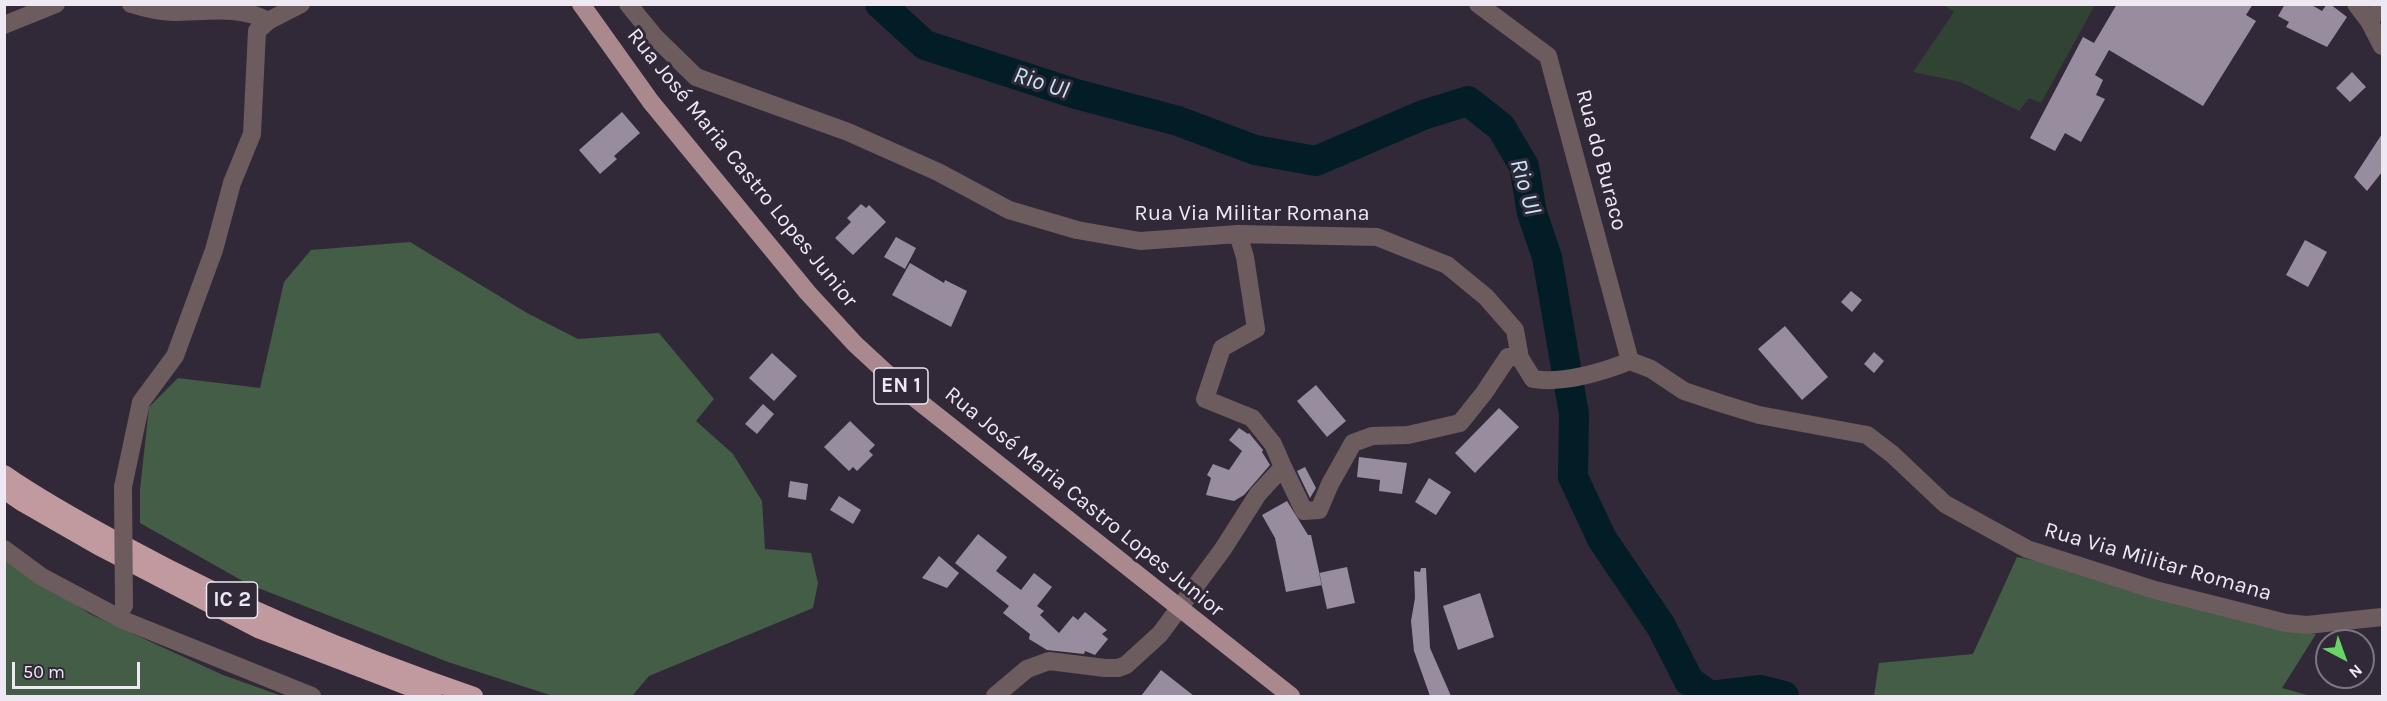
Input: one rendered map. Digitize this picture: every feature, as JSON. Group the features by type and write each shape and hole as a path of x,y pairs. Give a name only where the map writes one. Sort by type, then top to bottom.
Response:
{"highway":[{"name":"IC 2","path":"4,474 92,528 263,615 390,667 474,696"},
{"name":"IC 2","path":"4,490 98,546 258,629 433,696"}],"main road":[{"name":"Rua José Maria Castro Lopes Junior","path":"581,4 651,102 808,292 855,344 907,392 1291,696"}],"street":[{"path":"4,25 56,4"},
{"path":"131,4 170,12 205,10 254,13 268,21"},
{"path":"124,613 123,487 141,402 175,356 214,250 232,183 252,134 257,31 268,21 301,4"},
{"name":"Rua Via Militar Romana","path":"628,4 656,37 696,77 848,132 938,172 1009,210 1077,230 1140,241 1238,234 1377,237 1447,265 1486,297 1515,330 1520,358 1533,379 1547,382 1608,370 1630,361 1651,369 1684,392 1722,404 1759,415 1867,435 1892,454 1945,504 2027,549 2155,590 2286,623 2307,625 2382,617"},
{"name":"Rua do Buraco","path":"1478,4 1548,56 1630,361"},
{"path":"2356,4 2369,21 2382,46"},
{"path":"2369,21 2382,6"},
{"path":"1238,234 1245,257 1256,329 1222,348 1205,399 1252,418 1273,444 1304,511 1318,510 1353,443 1372,436 1408,435 1460,423 1508,357 1520,358"},
{"path":"1002,690 1027,669 1049,661 1105,668 1118,668 1126,665 1160,634 1223,549 1258,494 1283,466"},
{"path":"4,549 42,577 312,696"}],"green space":[{"path":"1944,5 2095,5 2041,103 2029,98 2019,111 1961,82 1913,72 1954,12"},
{"path":"410,242 527,313 578,339 659,333 714,399 696,421 733,454 762,501 765,549 811,553 818,583 813,608 649,676 632,696 553,696 448,662 248,584 140,523 140,490 149,407 178,378 260,388 284,282 311,250"},
{"path":"2017,557 2287,629 2315,634 2282,688 2311,696 1874,696 1879,663 1973,654"},
{"path":"4,558 90,614 223,675 282,696 5,696"}],"building":[{"path":"2117,4 2253,4 2246,15 2256,21 2203,106 2109,50 2095,75 2103,80 2096,95 2105,99 2081,142 2065,133 2055,151 2030,138 2083,37 2094,43"},
{"path":"2285,4 2310,4 2322,11 2327,4 2330,4 2347,17 2327,47 2286,27 2289,22 2278,16"},
{"path":"2352,72 2366,87 2350,102 2336,88"},
{"path":"622,112 640,133 614,156 617,159 600,174 579,150"},
{"path":"2382,134 2382,172 2367,191 2354,177"},
{"path":"861,204 866,208 869,205 886,222 853,255 835,238 851,222 847,218"},
{"path":"896,237 916,248 905,269 884,257"},
{"path":"2305,240 2327,252 2308,287 2286,275"},
{"path":"910,263 944,283 945,280 967,291 951,327 892,295"},
{"path":"1851,291 1862,300 1852,312 1841,302"},
{"path":"1785,326 1828,377 1802,400 1758,349"},
{"path":"1874,352 1884,361 1874,373 1864,364"},
{"path":"772,353 797,376 774,401 749,378"},
{"path":"1316,385 1346,421 1327,437 1297,401"},
{"path":"763,404 774,414 757,434 745,424"},
{"path":"1499,408 1519,427 1475,473 1455,453"},
{"path":"850,421 875,445 869,451 873,455 857,471 853,467 849,471 824,447"},
{"path":"1239,428 1249,433 1263,450 1270,465 1244,495 1234,501 1206,495 1211,478 1207,475 1213,464 1229,470 1242,451 1229,440"},
{"path":"1359,457 1407,463 1402,494 1379,491 1380,480 1357,477"},
{"path":"1305,467 1316,488 1310,498 1297,471"},
{"path":"1429,478 1451,492 1436,515 1415,502"},
{"path":"790,481 808,484 806,500 788,497"},
{"path":"839,496 861,510 853,524 830,510"},
{"path":"1287,501 1308,535 1311,535 1322,585 1286,592 1275,538 1262,515"},
{"path":"978,534 1007,557 996,571 1021,590 1034,573 1052,587 1037,606 1044,611 1040,615 1059,633 1073,616 1078,620 1085,612 1107,630 1102,634 1108,639 1095,655 1085,651 1084,654 1047,650 1029,639 1030,634 1003,613 1009,606 955,563"},
{"path":"939,556 959,573 947,588 922,578"},
{"path":"1347,567 1355,603 1327,609 1319,573"},
{"path":"1421,568 1426,568 1430,648 1451,696 1430,696 1414,651 1411,621 1415,598 1414,571 1420,572"},
{"path":"1480,593 1494,637 1458,650 1443,606"},
{"path":"1161,670 1194,696 1141,696"}],"waterway":[{"name":"Rio Ul","path":"880,4 925,45 1076,94 1178,121 1255,150 1316,161 1423,115 1468,101 1501,127 1524,166 1532,213 1547,257 1574,414 1573,477 1602,539 1661,626 1689,681 1710,696 1761,690 1784,696"}]}
